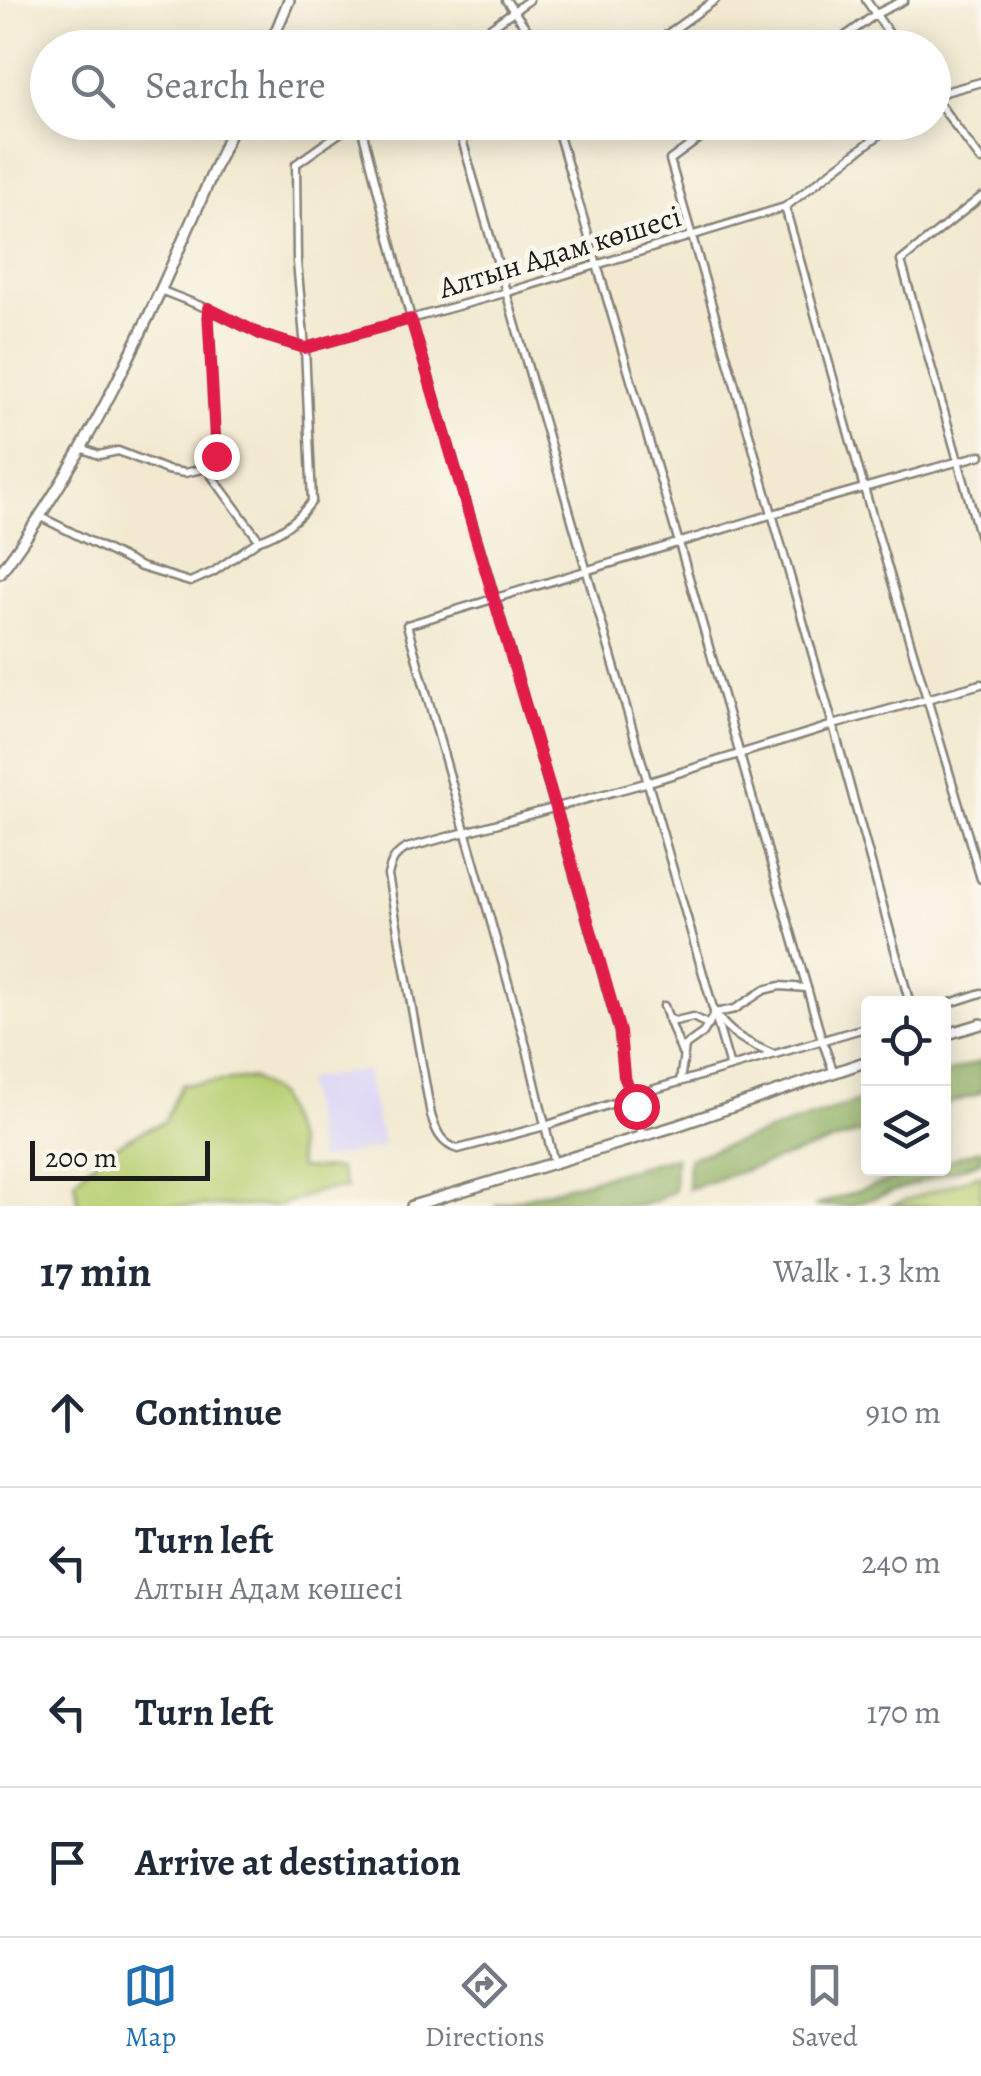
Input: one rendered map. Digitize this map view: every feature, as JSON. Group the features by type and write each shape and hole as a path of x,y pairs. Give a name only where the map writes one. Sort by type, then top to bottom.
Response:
{"main road":[{"path":"276,30 289,0"},
{"path":"0,573 80,448 142,334 227,140"},
{"path":"951,1033 981,1024"},
{"path":"412,1206 642,1137 861,1063"}],"street":[{"path":"506,0 527,30"},
{"path":"487,30 529,0"},
{"path":"674,30 716,0"},
{"path":"866,0 887,30"},
{"path":"853,30 904,0"},
{"path":"951,91 981,82"},
{"path":"951,119 981,160"},
{"path":"39,516 141,567 190,582 213,572 259,540 273,536 303,513 312,501 297,262 296,164 331,140"},
{"path":"362,140 620,1032 624,1076 642,1137"},
{"path":"462,140 730,1068"},
{"path":"560,140 834,1073"},
{"path":"697,140 670,160 908,996"},
{"name":"Алтын Адам көшесі","path":"305,348 508,292 785,207 872,140"},
{"path":"981,197 902,261 981,541"},
{"path":"785,207 981,878"},
{"path":"160,290 262,335 305,348"},
{"path":"80,448 99,455 118,451 167,470 206,468 216,456 208,308"},
{"path":"554,1164 528,1053 407,625 981,455"},
{"path":"206,468 259,540"},
{"path":"861,1029 546,1126 458,1149 443,1140 430,1115 388,876 391,862 399,852 464,831 649,782 981,684"},
{"path":"715,1013 735,1009 764,990 780,986 807,988"},
{"path":"951,1003 981,994"},
{"path":"664,1006 682,1054"},
{"path":"680,1082 685,1046 703,1033 715,1013"},
{"path":"715,1013 738,1038 772,1054"},
{"path":"668,1018 675,1021 693,1017 709,1026"}],"shaded area":[{"path":"366,1070 383,1147 319,1160 305,1080"}],"green space":[{"path":"981,1061 981,1093 951,1103 951,1072"},
{"path":"252,1078 278,1096 296,1142 299,1168 339,1169 346,1188 318,1191 278,1206 78,1206 75,1181 116,1146 164,1122 182,1085"},
{"path":"861,1100 861,1132 688,1189 689,1158"},
{"path":"981,1149 981,1161 951,1171 951,1160"},
{"path":"675,1157 674,1191 638,1206 494,1206"},
{"path":"981,1174 981,1206 890,1206"},
{"path":"902,1176 938,1176 851,1206 814,1206"}],"route":[{"path":"216,456 208,308 262,335 305,348 411,319 496,598 620,1032 624,1076 636,1106"}]}
